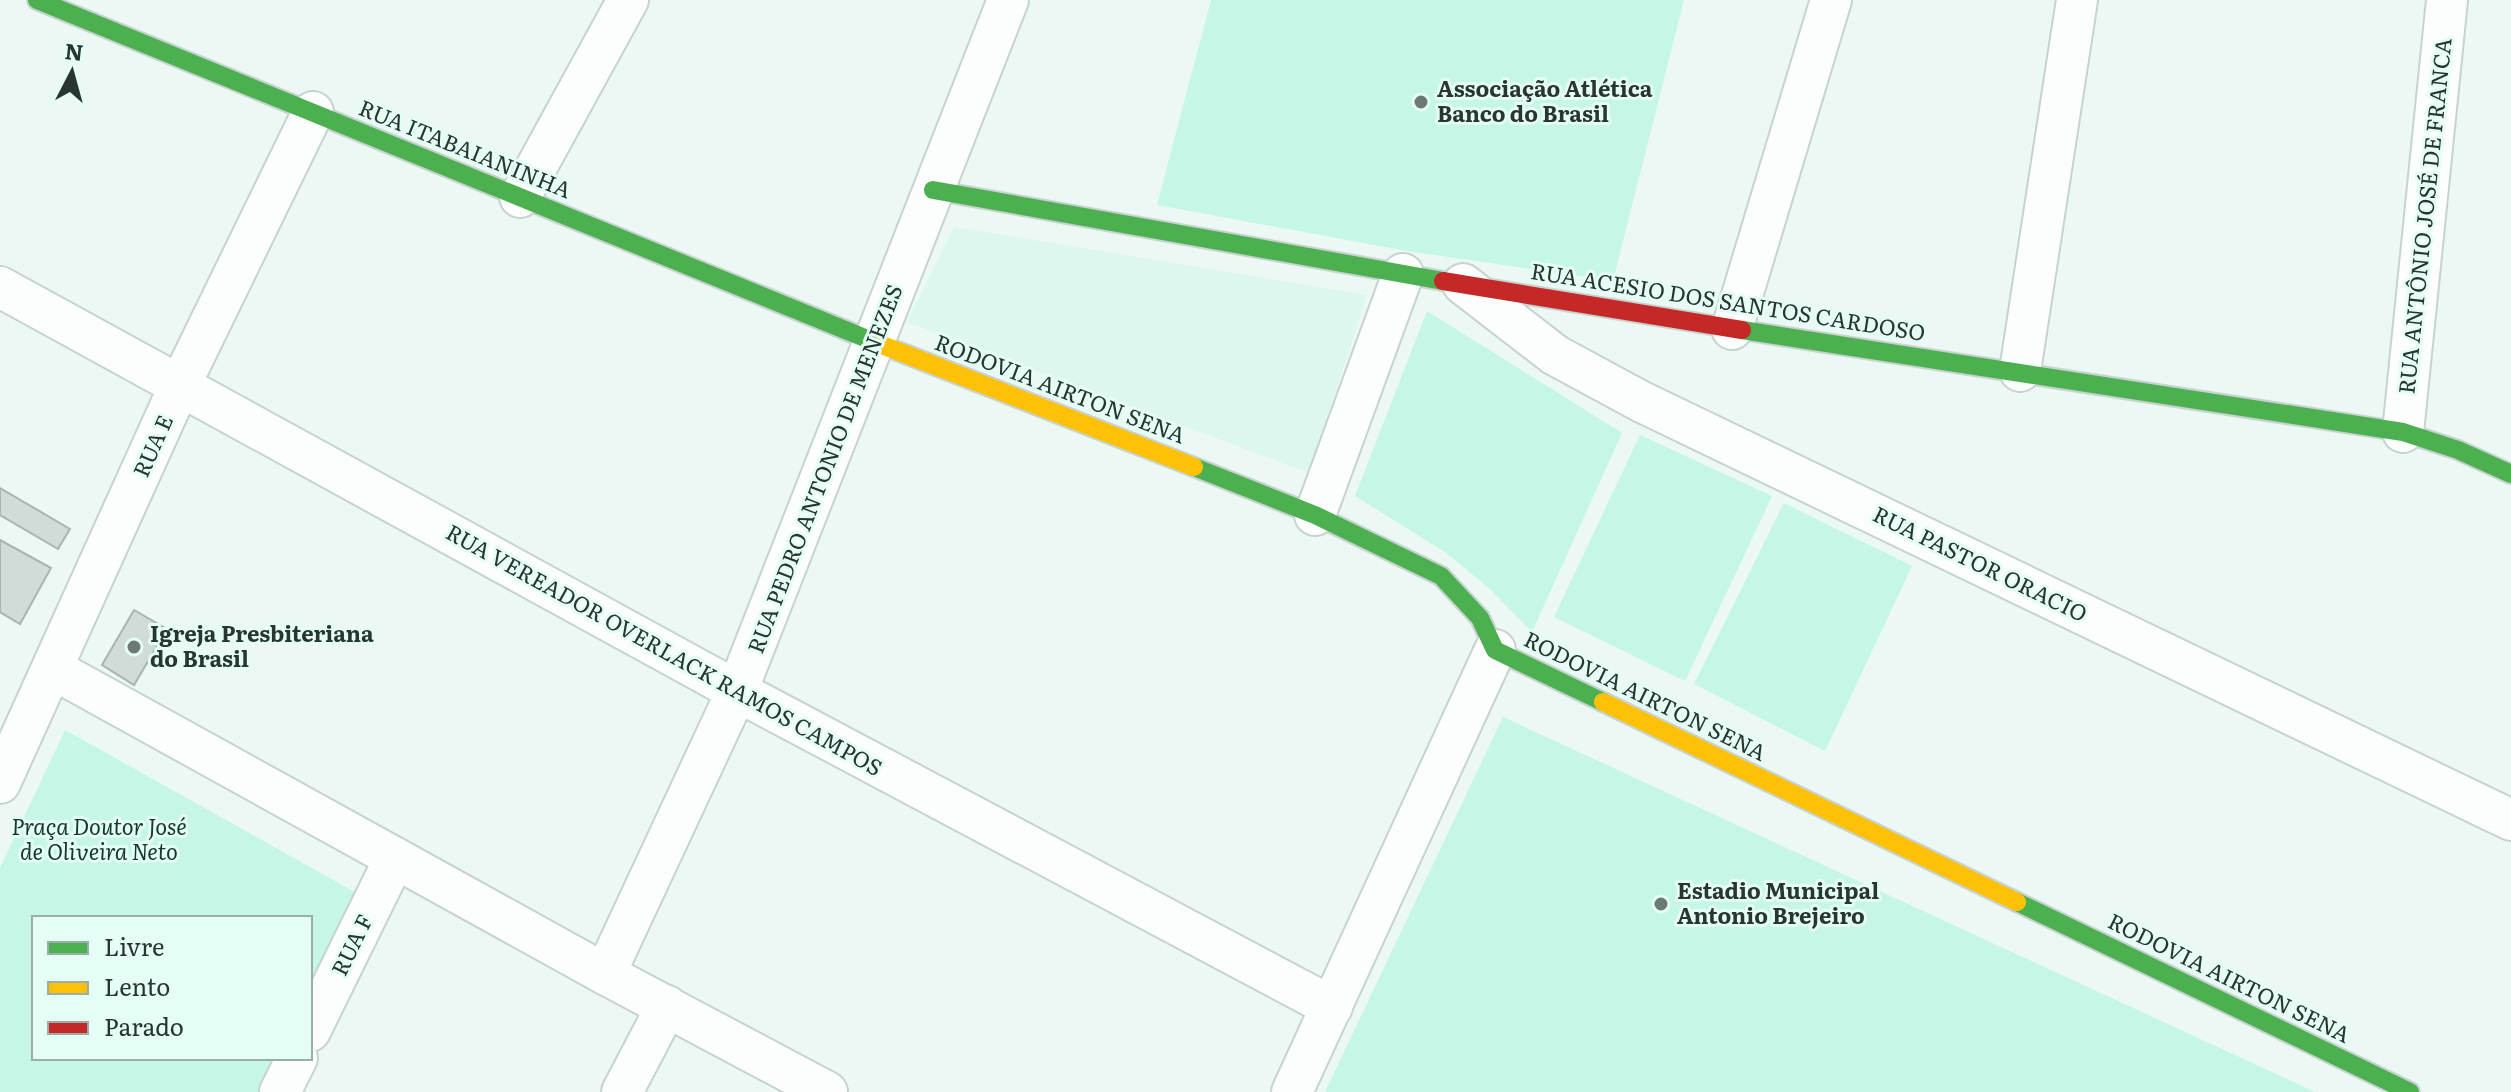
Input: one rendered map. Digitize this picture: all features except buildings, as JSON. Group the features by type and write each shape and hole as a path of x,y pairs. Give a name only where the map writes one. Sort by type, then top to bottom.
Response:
{"street":[{"name":"RUA ITABAIANINHA","path":"37,0 875,342"},
{"path":"520,197 628,0"},
{"name":"RUA PEDRO ANTONIO DE MENEZES","path":"605,974 737,691 1008,0"},
{"path":"1732,329 1831,0"},
{"path":"2020,371 2077,0"},
{"name":"RUA ANTÔNIO JOSÉ DE FRANCA","path":"2403,432 2447,0"},
{"name":"RUA E","path":"0,783 180,385 313,112"},
{"name":"RUA ACESIO DOS SANTOS CARDOSO","path":"933,190 1732,329 2403,432 2456,448 2511,474"},
{"path":"1315,515 1403,274"},
{"name":"RUA PASTOR ORACIO","path":"1463,284 1555,355 1640,401 2511,820"},
{"name":"RUA VEREADOR OVERLACK RAMOS CAMPOS","path":"0,287 737,691 1332,1007"},
{"name":"RODOVIA AIRTON SENA","path":"875,342 1315,515 1441,576 1480,618 1495,650 2410,1092"},
{"path":"1292,1092 1495,650"},
{"path":"53,669 605,974 827,1092"},
{"name":"RUA F","path":"312,1027 395,858"},
{"path":"622,1092 667,1006"},
{"path":"280,1092 296,1060"}],"shaded area":[{"path":"954,227 1367,295 1309,473 907,322"}],"green space":[{"name":"Associação Atlética Banco do Brasil","path":"1211,0 1684,0 1613,281 1407,251 1157,205"},
{"path":"1427,311 1622,433 1532,632 1490,589 1445,552 1355,496"},
{"path":"1640,435 1772,496 1685,681 1554,617"},
{"path":"1784,503 1912,566 1825,751 1694,684"},
{"name":"Estadio Municipal Antonio Brejeiro","path":"1503,717 2315,1092 1325,1092"},
{"name":"Praça Doutor José de Oliveira Neto","path":"65,730 362,896 312,993 312,916 32,916 32,1060 278,1060 261,1092 0,1092 0,868"}],"traffic: fast":[{"path":"37,0 882,345"},
{"path":"933,190 1443,281"},
{"path":"1742,330 2403,432 2458,450 2511,474"},
{"path":"1194,467 1315,515 1441,576 1480,618 1495,650 1603,702"},
{"path":"2017,902 2410,1092"}],"traffic: slow":[{"path":"882,345 1194,467"},
{"path":"1603,702 2017,902"}],"traffic: jam":[{"path":"1443,281 1742,330"}],"place":[{"name":"Associação Atlética Banco do Brasil","path":"1421,102"},
{"name":"Igreja Presbiteriana do Brasil","path":"134,647"},
{"name":"Estadio Municipal Antonio Brejeiro","path":"1661,904"}]}
